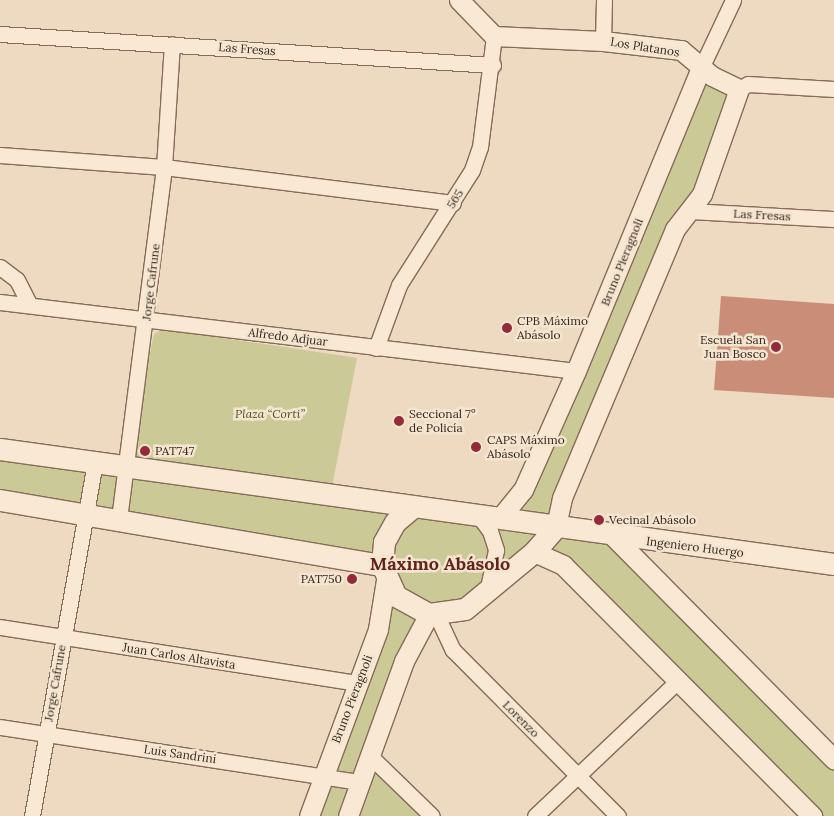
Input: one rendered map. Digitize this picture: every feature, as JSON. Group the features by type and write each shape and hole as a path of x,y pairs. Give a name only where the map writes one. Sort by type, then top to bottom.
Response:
{"main road":[{"path":"0,449 478,515"},
{"path":"0,500 119,519 384,573"},
{"path":"413,507 391,529 384,542 384,573 396,596 432,614 465,609 534,552 556,527"},
{"name":"Ingeniero Huergo","path":"478,515 614,537 834,564"}],"street":[{"path":"458,0 494,36"},
{"path":"604,0 604,40"},
{"name":"Bruno Pieragnoli","path":"500,518 522,490 576,371 702,66 733,0"},
{"name":"Las Fresas","path":"0,34 493,65"},
{"name":"Los Platanos","path":"494,36 604,40 681,50 702,66 739,89"},
{"name":"565","path":"376,348 400,285 453,203 480,147 493,65 494,36"},
{"name":"Jorge Cafrune","path":"119,519 146,320 164,167 172,44"},
{"path":"556,527 566,489 675,229 702,194 739,89 748,84 834,89"},
{"path":"0,155 164,167 453,203"},
{"name":"Las Fresas","path":"689,211 834,219"},
{"path":"0,267 16,280 30,305"},
{"name":"Alfredo Adjuar","path":"0,302 576,371"},
{"name":"Jorge Cafrune","path":"32,816 63,638 88,514 95,462"},
{"path":"478,515 490,531 496,550 496,570 488,589"},
{"path":"614,537 834,758"},
{"path":"534,552 563,565 812,816"},
{"name":"Bruno Pieragnoli","path":"309,816 378,629 384,573"},
{"path":"348,816 404,661 432,614"},
{"name":"Lorenzo","path":"432,614 453,650 575,775 618,816"},
{"name":"Juan Carlos Altavista","path":"0,627 359,683"},
{"path":"535,816 575,775 678,681"},
{"name":"Luis Sandrini","path":"0,726 360,782"},
{"path":"370,756 432,816"}],"green space":[{"path":"702,66 739,89 702,194 675,229 556,526 614,537 834,759 834,816 812,816 563,565 534,552 488,589 429,614 370,756 432,816 309,816 359,683 382,566 0,500 0,449 500,518 514,503"},
{"name":"Plaza “Corti”","path":"163,329 357,358 331,492 126,463 154,334"}],"building":[{"name":"Escuela San Juan Bosco","path":"721,296 834,304 834,398 714,390"}],"place":[{"name":"CPB Máximo Abásolo","path":"507,328"},
{"name":"Escuela San Juan Bosco","path":"776,347"},
{"name":"Seccional 7º de Policía","path":"399,421"},
{"name":"CAPS Máximo Abásolo","path":"476,447"},
{"name":"PAT747","path":"145,451"},
{"name":"Vecinal Abásolo","path":"599,520"},
{"name":"PAT750","path":"352,579"}],"district":[{"name":"Máximo Abásolo","path":"440,564"}]}
